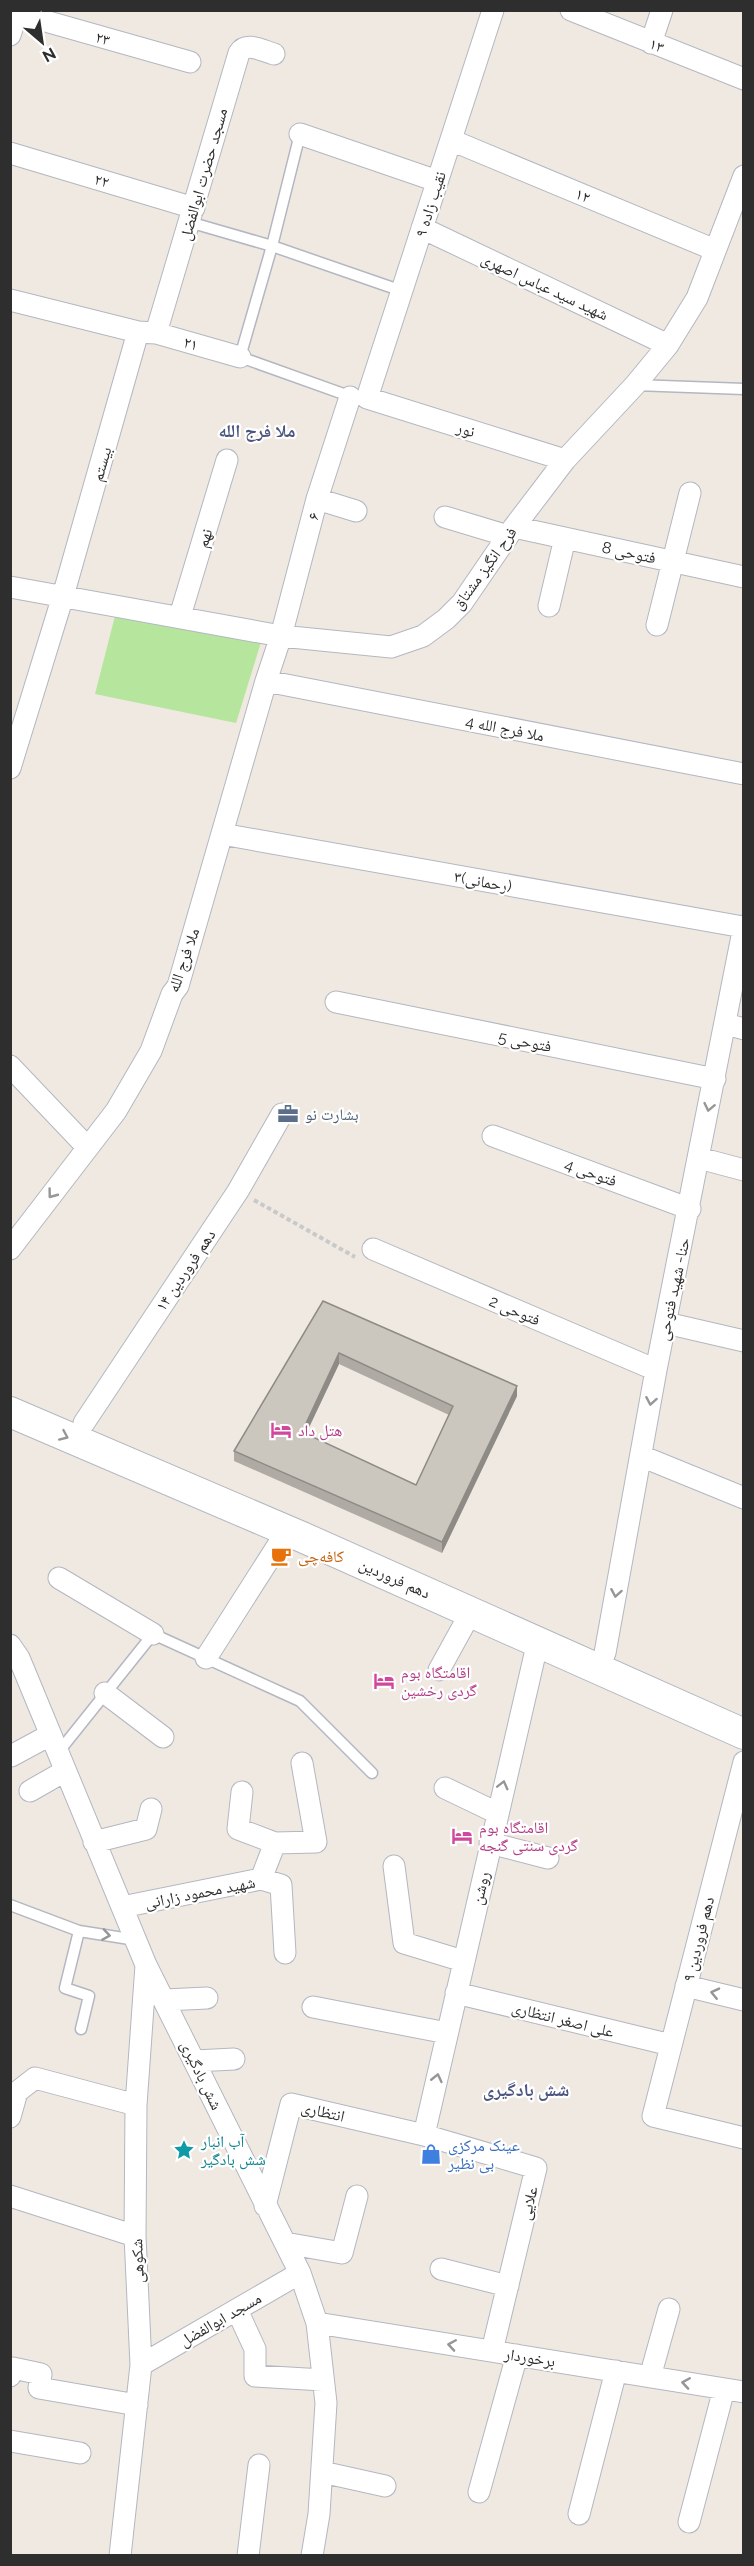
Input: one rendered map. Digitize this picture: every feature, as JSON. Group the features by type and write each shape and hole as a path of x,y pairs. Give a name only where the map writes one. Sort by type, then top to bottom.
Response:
{"main road":[{"name":"دهم فروردین","path":"10,1391 604,1653 744,1712"},
{"name":"دهم فروردین","path":"10,1412 538,1641 744,1734"}],"street":[{"name":"نقیب زاده ۹","path":"358,398 402,291 493,10"},
{"name":"۱۳","path":"571,10 744,79"},
{"path":"651,43 662,10"},
{"path":"10,35 17,12"},
{"name":"۲۳","path":"17,12 190,62"},
{"name":"مسجد حضرت ابوالفضل","path":"147,333 191,215 239,53 247,46 274,54"},
{"path":"300,134 438,181"},
{"name":"۱۲","path":"451,140 715,250"},
{"name":"۲۲","path":"10,153 191,215"},
{"name":"فرح انگیز مشتاق","path":"10,588 180,616 281,636 391,647 423,636 446,619 462,603 565,460 634,386 668,345 693,306 744,176"},
{"name":"شهید سید عباس اصهری","path":"422,228 668,345"},
{"name":"۲۱","path":"10,300 240,357"},
{"name":"بیستم","path":"10,768 147,333"},
{"name":"نور","path":"358,398 565,460"},
{"name":"۶","path":"281,636 317,499 358,398"},
{"name":"نهم","path":"180,616 227,460"},
{"path":"657,625 690,493"},
{"path":"317,499 356,511"},
{"name":"فتوحی 8","path":"445,517 511,532 565,538 744,577"},
{"path":"549,606 565,538"},
{"name":"ملا فرج الله","path":"10,1249 116,1111 151,1051 172,994 178,986 281,636"},
{"name":"4 ملا فرج الله","path":"266,681 744,774"},
{"name":"۳(رحمانی)","path":"222,834 743,927"},
{"name":"حنا- شهید فتوحی","path":"604,1653 656,1370 715,1079 735,1027 743,927"},
{"name":"فتوحی 5","path":"336,1002 715,1079"},
{"path":"10,1066 87,1147"},
{"name":"دهم فروردین ۱۴","path":"84,1423 238,1191 282,1114"},
{"name":"فتوحی 4","path":"493,1136 690,1209"},
{"path":"699,1158 744,1170"},
{"name":"فتوحی 2","path":"373,1249 656,1370"},
{"path":"666,1323 744,1341"},
{"path":"641,1456 744,1498"},
{"path":"206,1658 287,1531"},
{"path":"59,1578 153,1634"},
{"path":"439,1670 471,1612"},
{"name":"روشن","path":"424,2135 538,1641"},
{"name":"شش بادگیری","path":"10,1645 19,1658 146,1965 300,2273 317,2323 326,2403 320,2514 312,2556"},
{"path":"105,1693 163,1737"},
{"path":"11,1756 57,1753"},
{"path":"30,1791 57,1753"},
{"name":"دهم فروردین ۹","path":"743,2137 652,2116 744,1762"},
{"path":"242,1792 238,1829 275,1843 316,1842 302,1763"},
{"path":"445,1788 497,1813"},
{"path":"94,1842 146,1829 151,1809"},
{"path":"261,1879 275,1843"},
{"path":"490,1843 548,1858"},
{"path":"394,1866 404,1943 463,1961"},
{"name":"شهید محمود زارانی","path":"122,1907 261,1879 281,1885 285,1953"},
{"name":"شکوهی","path":"120,2556 141,2365 135,2236 136,2105 146,1965"},
{"path":"686,1986 744,2000"},
{"name":"علی اصغر انتظاری","path":"456,1993 671,2045"},
{"path":"165,2000 207,1998"},
{"path":"313,2007 447,2033"},
{"path":"195,2061 234,2059"},
{"path":"10,2117 14,2091 35,2078 136,2105"},
{"name":"انتظاری","path":"265,2206 291,2104 424,2135"},
{"name":"علایی","path":"424,2135 536,2168 492,2351"},
{"path":"10,2196 135,2236"},
{"path":"285,2243 342,2253 357,2196"},
{"path":"441,2269 508,2286"},
{"name":"مسجد ابوالفضل","path":"141,2365 300,2273"},
{"path":"650,2377 669,2309"},
{"path":"237,2310 255,2349 255,2376 323,2380"},
{"name":"برخوردار","path":"317,2323 734,2390"},
{"path":"479,2492 517,2355"},
{"path":"10,2376 13,2368 41,2374 39,2388 137,2405"},
{"path":"579,2514 616,2371"},
{"path":"689,2522 734,2390"},
{"path":"10,2440 80,2454"},
{"path":"248,2556 259,2465"},
{"path":"322,2472 385,2486"}],"lane":[{"path":"240,357 272,246 300,134"},
{"path":"191,215 402,291"},
{"name":"۲۱","path":"240,357 358,398"},
{"path":"634,386 744,389"},
{"path":"57,1753 153,1634 300,1701 372,1773"},
{"path":"10,1905 79,1931 136,1940"},
{"path":"79,1931 65,1988 89,1996 81,2029"}],"path":[{"path":"238,1191 358,1259 373,1249"}],"green space":[{"path":"116,612 262,639 236,723 95,694"}],"building":[{"name":"هتل داد","path":"323,1301 517,1386 442,1542 234,1451","holes":["339,1353 453,1406 416,1485 302,1432"]}],"place":[{"name":"بشارت نو","path":"288,1114"},
{"name":"هتل داد","path":"281,1430"},
{"name":"کافه‌چی","path":"281,1556"},
{"name":"اقامتگاه بوم گردی رخشین","path":"384,1681"},
{"name":"اقامتگاه بوم گردی سنتی گنجه","path":"462,1836"},
{"name":"آب انبار شش بادگیر","path":"184,2150"},
{"name":"عینک مرکزی بی نظیر","path":"431,2154"}],"district":[{"name":"ملا فرج الله","path":"257,431"},
{"name":"شش بادگیری","path":"526,2090"}]}
